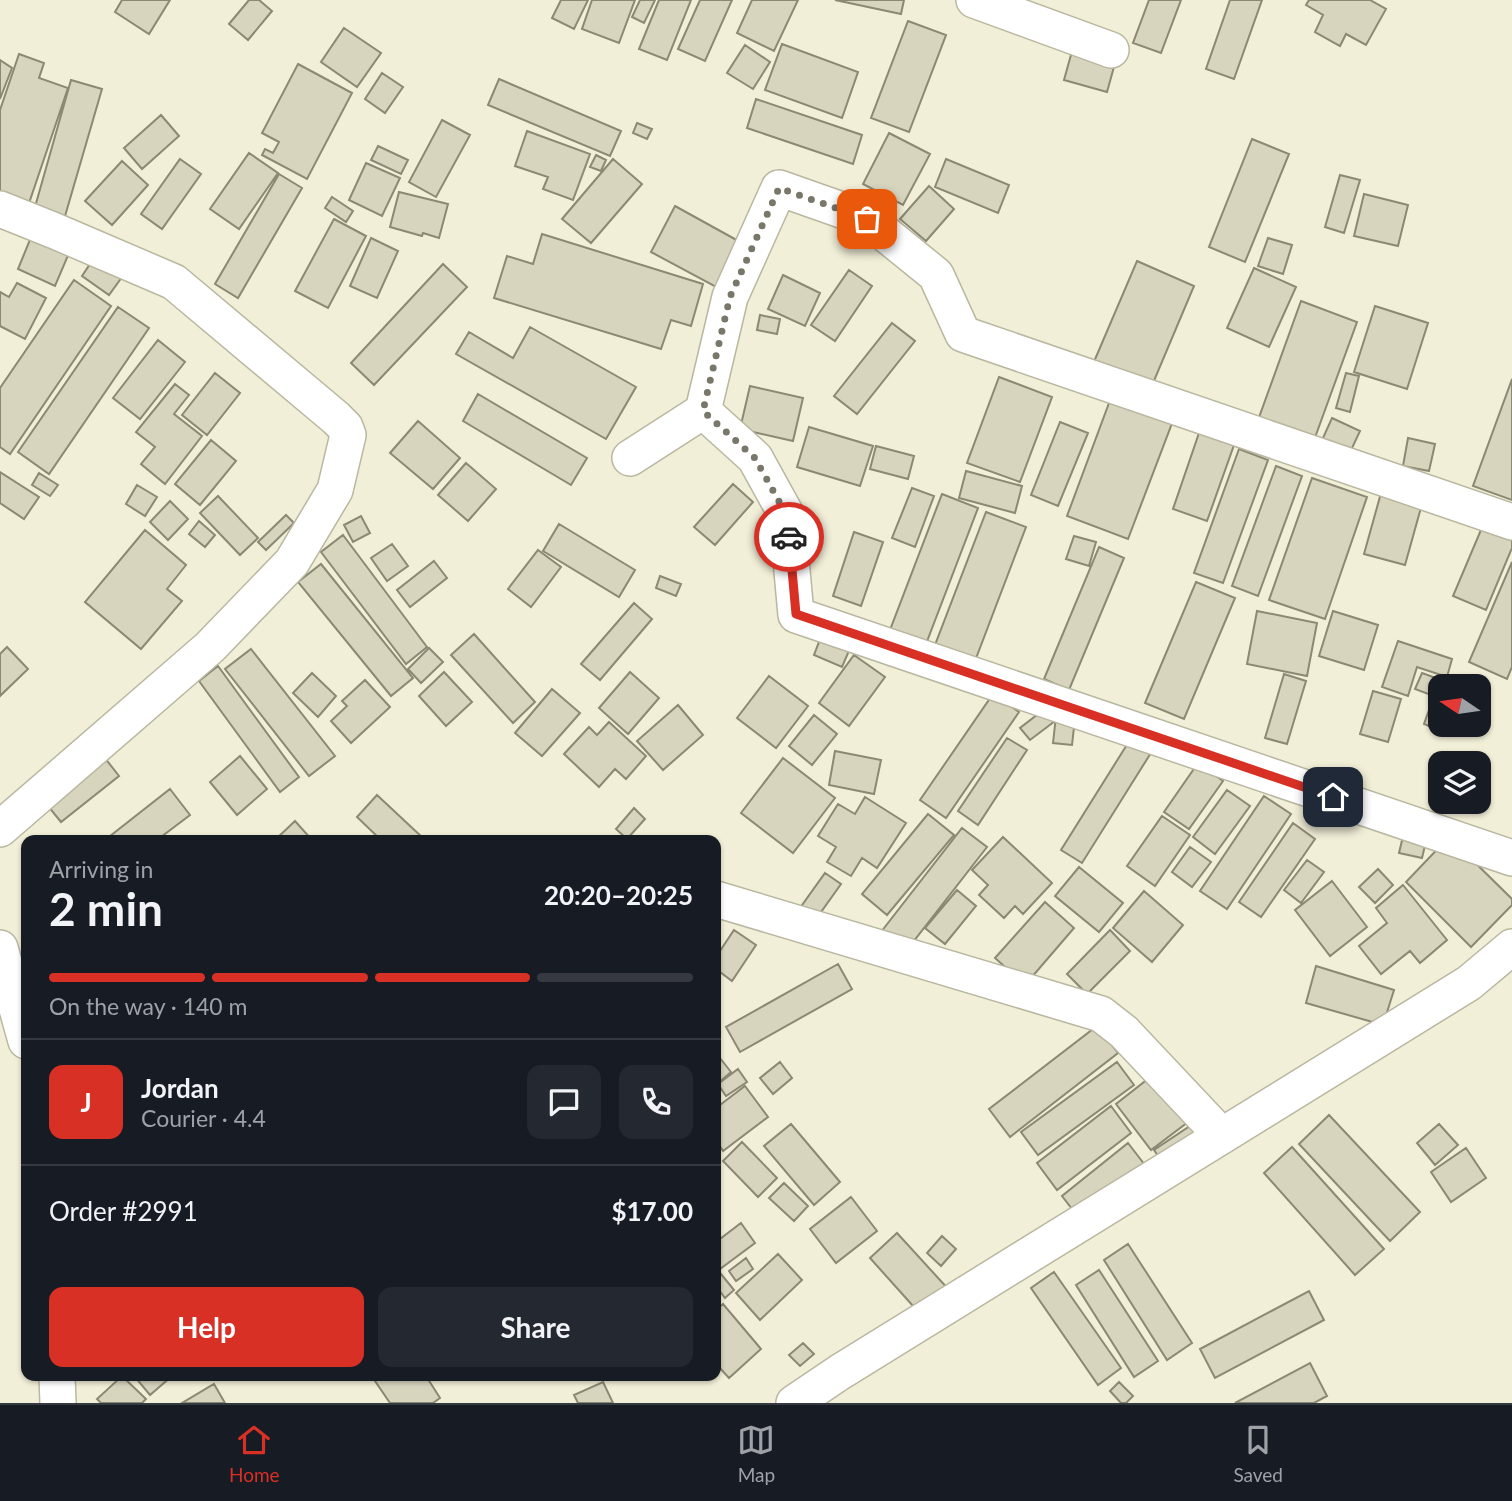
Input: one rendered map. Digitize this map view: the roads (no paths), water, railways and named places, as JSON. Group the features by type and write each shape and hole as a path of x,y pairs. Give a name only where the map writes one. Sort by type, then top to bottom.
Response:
{"street":[{"path":"974,0 1111,50"},
{"path":"630,458 703,411 730,297 779,188 867,219 936,275 963,334 1512,522"},
{"path":"0,209 174,282 337,418 348,435 335,490 292,562 210,648 0,829"},
{"path":"703,411 755,458 787,516 796,614 1512,858"},
{"path":"721,900 1101,1014 1124,1032 1222,1136"},
{"path":"794,1403 1469,983 1512,947"},
{"path":"0,948 21,1023"}]}
